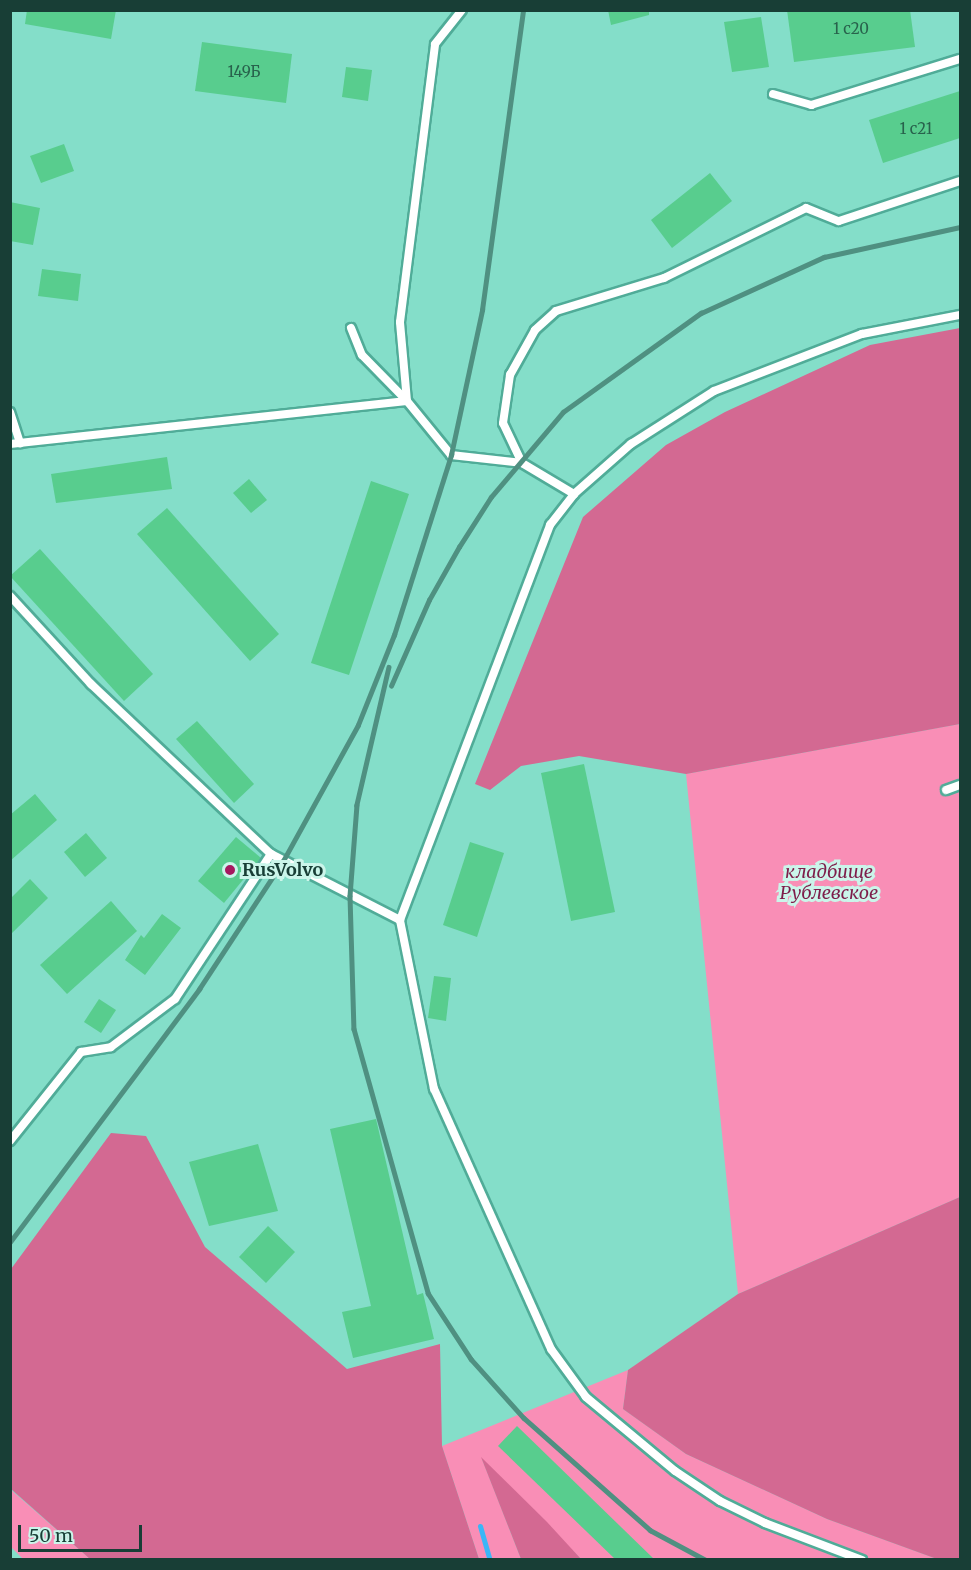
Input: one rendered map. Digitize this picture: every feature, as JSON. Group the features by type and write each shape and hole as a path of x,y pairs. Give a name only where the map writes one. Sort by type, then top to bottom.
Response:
{"lane":[{"path":"407,401 400,322 435,44 462,10"},
{"path":"774,94 812,105 960,59"},
{"path":"522,463 503,423 510,375 535,330 556,311 664,278 806,208 839,221 960,181"},
{"path":"862,1560 765,1523 720,1501 632,1440 586,1397 551,1349 434,1089 400,920 550,525 574,494 631,444 714,391 862,334 960,315"},
{"path":"351,328 362,355 407,401 452,455 522,463 574,494"},
{"path":"10,412 15,443 407,401"},
{"path":"10,596 91,684 271,854 400,920"},
{"path":"946,790 960,785"},
{"path":"10,1141 81,1052 111,1047 175,999 271,854"}],"green space":[{"name":"кладбище Рублевское","path":"960,724 960,1197 738,1294 686,774"},
{"path":"628,1370 623,1409 686,1454 827,1519 937,1559 581,1559 482,1459 521,1559 479,1559 442,1446"},
{"path":"10,1489 90,1559 23,1559 11,1547"}],"shaded area":[{"path":"960,328 960,724 686,774 579,756 521,766 490,790 475,784 583,517 666,445 725,412 870,345"},
{"path":"111,1133 146,1136 205,1247 347,1369 440,1344 442,1446 479,1559 90,1559 11,1489 11,1269"},
{"path":"960,1197 960,1559 937,1559 827,1519 686,1454 623,1409 628,1370 738,1294"},
{"path":"481,1457 547,1522 581,1559 521,1559"}],"building":[{"path":"27,10 116,10 111,39 25,24"},
{"path":"608,10 649,10 649,15 611,25"},
{"path":"787,10 910,10 915,47 794,62"},
{"path":"761,17 769,67 732,72 724,22"},
{"path":"202,42 292,54 286,103 195,91"},
{"path":"346,67 372,70 368,101 342,97"},
{"path":"960,91 960,138 883,163 869,120"},
{"path":"64,144 74,171 41,183 30,156"},
{"path":"710,173 732,201 672,248 651,220"},
{"path":"10,202 40,208 33,245 10,241"},
{"path":"42,269 81,274 78,301 38,296"},
{"path":"167,457 172,489 56,503 51,474"},
{"path":"249,479 267,500 251,513 233,493"},
{"path":"371,481 409,494 349,675 311,663"},
{"path":"167,508 279,634 250,661 137,534"},
{"path":"40,549 153,674 124,701 10,576"},
{"path":"197,721 254,784 234,803 176,739"},
{"path":"584,764 615,912 571,921 541,773"},
{"path":"35,794 57,820 10,861 10,815"},
{"path":"86,833 107,858 85,877 64,852"},
{"name":"RusVolvo","path":"236,837 261,858 224,903 198,881"},
{"path":"470,842 504,853 477,937 443,925"},
{"path":"30,879 48,898 10,935 10,899"},
{"path":"111,901 137,931 67,994 40,965"},
{"path":"162,914 181,928 145,975 125,960 141,935 144,938"},
{"path":"434,976 451,978 446,1021 428,1018"},
{"path":"99,999 116,1010 101,1033 84,1022"},
{"path":"376,1119 417,1295 423,1293 434,1339 353,1358 342,1312 371,1306 330,1129"},
{"path":"258,1144 278,1211 209,1226 189,1162"},
{"path":"268,1226 295,1252 266,1283 239,1257"},
{"path":"517,1426 655,1560 616,1560 498,1446"}],"waterway":[{"path":"480,1526 490,1560"}],"railway":[{"path":"10,1242 199,989 283,861 358,725 394,635 451,455 482,310 523,10"},
{"path":"391,686 429,600 459,547 491,497 563,412 701,313 824,257 960,227"},
{"path":"389,667 357,805 350,896 354,1029 428,1293 471,1359 524,1418 650,1530 706,1560"}],"place":[{"name":"RusVolvo","path":"230,870"}]}
